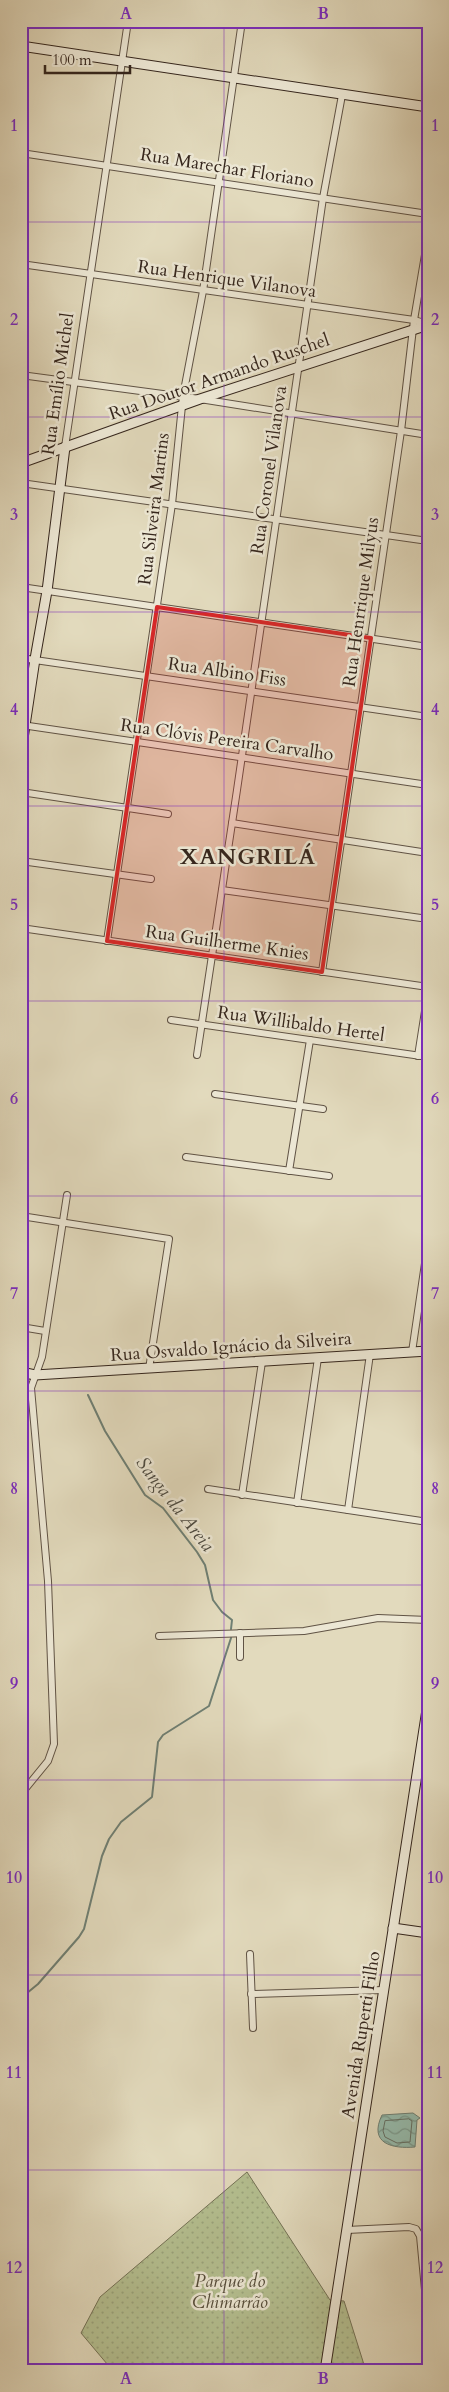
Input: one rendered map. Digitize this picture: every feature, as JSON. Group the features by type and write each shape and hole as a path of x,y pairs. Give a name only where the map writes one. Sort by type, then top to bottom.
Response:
{"street":[{"name":"Rua Emílio Michel","path":"21,752 23,725 48,591 65,447 128,21"},
{"name":"Rua Silveira Martins","path":"107,941 172,504 183,401 203,291 242,21"},
{"path":"21,46 428,107"},
{"name":"Rua Coronel Vilanova","path":"212,956 323,198 342,95"},
{"name":"Rua Marechar Floriano","path":"21,153 219,181 428,214"},
{"name":"Rua Henrrique Milyus","path":"322,972 401,430 413,324 428,237"},
{"name":"Rua Henrique Vilanova","path":"21,264 308,306 413,324"},
{"name":"Rua Doutor Armando Ruschel","path":"21,463 183,401 200,399 299,366 413,324 428,324"},
{"path":"21,375 183,401"},
{"path":"200,399 428,435"},
{"path":"21,482 428,542"},
{"path":"21,587 428,647"},
{"name":"Rua Albino Fiss","path":"21,658 428,717"},
{"name":"Rua Clóvis Pereira Carvalho","path":"23,725 428,785"},
{"path":"21,792 168,814"},
{"path":"232,824 428,853"},
{"path":"21,861 152,879"},
{"path":"222,890 428,919"},
{"name":"Rua Guilherme Knies","path":"21,928 428,987"},
{"path":"197,1055 212,956"},
{"path":"418,1056 428,992"},
{"name":"Rua Willibaldo Hertel","path":"171,1020 428,1057"},
{"path":"290,1171 310,1040"},
{"path":"215,1094 323,1110"},
{"path":"186,1157 329,1176"},
{"path":"21,1794 48,1761 54,1744 48,1581 31,1388 42,1357 67,1195"},
{"path":"21,1216 169,1239 149,1369"},
{"path":"412,1352 428,1242"},
{"path":"21,1327 45,1331"},
{"name":"Rua Osvaldo Ignácio da Silveira","path":"21,1372 35,1374 149,1369 428,1351"},
{"path":"348,1510 370,1354"},
{"path":"297,1503 318,1358"},
{"path":"242,1495 262,1362"},
{"path":"208,1489 428,1522"},
{"path":"159,1636 304,1631 378,1618 428,1620"},
{"path":"240,1633 240,1656"},
{"name":"Avenida Ruperti Filho","path":"326,2371 393,1928 425,1740 428,1703"},
{"path":"393,1928 428,1933"},
{"path":"250,1954 252,2028"},
{"path":"251,1994 384,1990"},
{"path":"347,2230 409,2227 416,2229 425,2254 428,2322"}],"highlighted area":[{"path":"157,607 371,638 322,972 107,941"}],"green space":[{"name":"Parque do Chimarrão","path":"247,2172 330,2300 344,2301 366,2371 113,2371 81,2333 100,2297"}],"water":[{"path":"413,2113 420,2118 417,2120 415,2147 391,2145 385,2143 380,2138 378,2125 382,2115"}],"waterway":[{"name":"Sanga da Areia","path":"88,1395 105,1431 145,1495 163,1508 205,1565 213,1600 222,1612 232,1620 231,1629"},
{"name":"Sanga da Areia","path":"21,1998 38,1984 84,1929 102,1856 109,1839 121,1822 152,1797 158,1742 163,1735 209,1706 231,1638"}],"district":[{"name":"XANGRILÁ","path":"248,857"}]}
